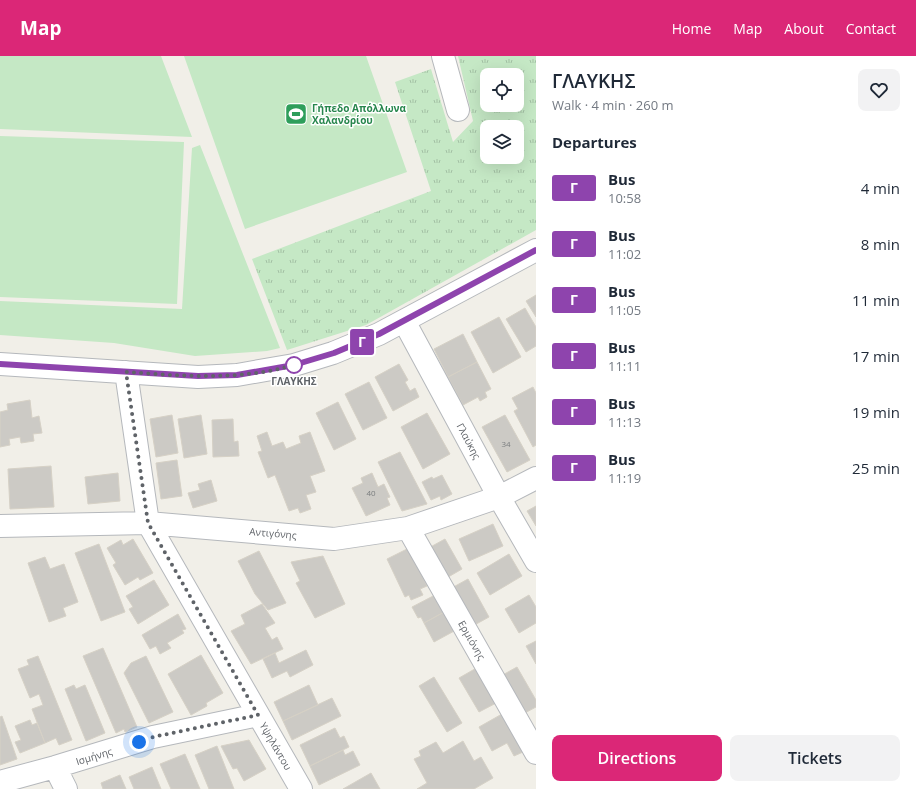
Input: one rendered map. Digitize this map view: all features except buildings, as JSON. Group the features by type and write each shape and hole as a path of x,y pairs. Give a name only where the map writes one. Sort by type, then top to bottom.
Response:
{"street":[{"path":"443,56 458,110"},
{"path":"0,364 198,376 237,375 272,370 334,353 379,334 536,250"},
{"name":"Γλαύκης","path":"404,321 499,497 536,561"},
{"name":"Υψηλάντου","path":"126,372 148,523 301,789"},
{"name":"Αντιγόνης","path":"0,526 148,523 334,539 408,528 499,497 536,478"},
{"name":"Ερμιόνης","path":"408,528 536,753"},
{"name":"Ισμήνης","path":"0,782 153,737 258,715"},
{"path":"55,767 66,789"}],"green space":[{"path":"0,56 161,56 192,137 0,129"},
{"name":"Γήπεδο Απόλλωνα Χαλανδρίου","path":"184,56 366,56 407,172 245,229"},
{"path":"458,56 536,56 536,230 366,325 287,350 252,259 431,191 395,82 431,69 453,142 473,121"},
{"path":"0,136 184,142 177,304 0,297"},
{"path":"200,145 280,348 267,351 195,356 114,343 0,335 0,301 182,309 192,148"}],"bus line":[{"name":"Γ","path":"0,364 198,376 237,375 272,370 294,365 353,346 379,334 536,250"}],"place":[{"name":"Γήπεδο Απόλλωνα Χαλανδρίου","path":"296,114"},
{"name":"ΓΛΑΥΚΗΣ","path":"294,365"}],"route":[{"path":"139,742 153,737 258,715 148,523 126,372 198,376 237,375 294,365"}]}
